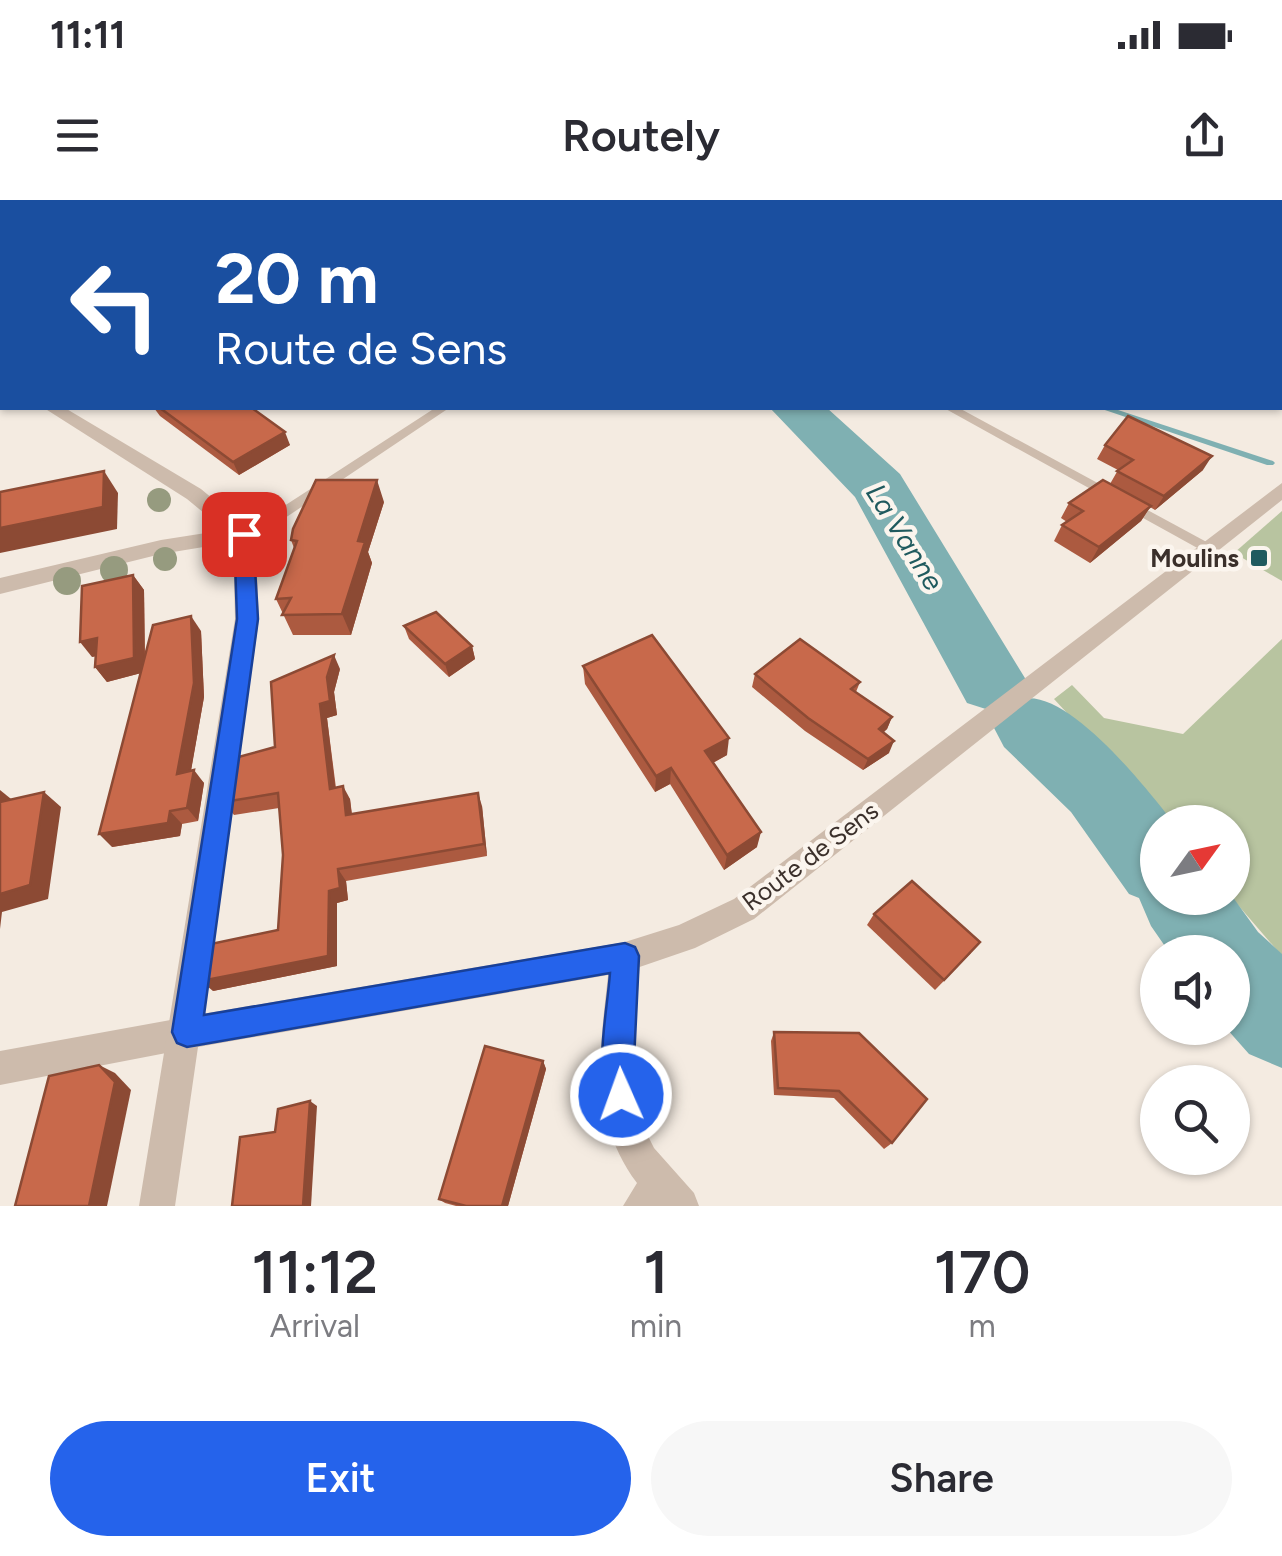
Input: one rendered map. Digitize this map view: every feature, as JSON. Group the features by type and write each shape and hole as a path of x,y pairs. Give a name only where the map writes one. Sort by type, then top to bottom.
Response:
{"street":[{"path":"55,410 194,494 244,534 247,619 158,1206"},
{"name":"Route de Sens","path":"0,1068 625,956 684,938 744,909 1282,490"},
{"path":"0,586 161,547 244,534"},
{"path":"625,956 619,1061 624,1129 660,1198"}],"lane":[{"path":"244,534 283,514 440,410"},
{"path":"954,410 1206,546"}],"green space":[{"path":"1282,511 1282,581 1234,553"},
{"path":"1282,639 1282,956 1247,915 1250,915 1250,805 1152,805 1054,699 1072,685 1104,718 1183,734"}],"building":[{"path":"163,410 255,410 285,432 233,462"},
{"path":"1128,416 1212,456 1164,496 1117,471 1133,460 1105,445"},
{"path":"104,471 103,507 0,528 0,492"},
{"path":"316,480 377,480 358,541 365,542 342,614 282,615 291,598 276,599 297,541 291,540 293,529"},
{"path":"1103,480 1151,506 1099,547 1062,525 1083,511 1069,503"},
{"path":"133,575 134,658 95,667 97,638 80,642 82,586"},
{"path":"436,612 472,646 445,664 404,626"},
{"path":"191,616 194,683 177,774 194,770 187,808 170,811 168,823 99,834 153,625"},
{"path":"652,635 729,738 705,751 761,832 727,855 671,768 656,776 583,666"},
{"path":"800,639 860,682 851,689 892,717 879,729 894,741 868,759 808,718 755,674"},
{"path":"334,655 327,677 330,701 320,704 330,789 343,786 346,815 478,793 484,844 338,869 340,888 329,891 328,956 201,981 206,945 278,930 283,855 278,793 224,802 231,759 275,747 271,682"},
{"path":"44,792 30,885 0,894 0,802"},
{"path":"912,881 980,942 944,980 874,914"},
{"path":"774,1032 859,1033 927,1099 892,1143 839,1091 778,1088"},
{"path":"485,1046 543,1061 502,1206 466,1206 439,1199"},
{"path":"99,1065 115,1082 89,1206 15,1206 49,1076"},
{"path":"310,1101 303,1206 232,1206 240,1137 275,1132 278,1109"}],"waterway":[{"name":"La Vanne","path":"798,410 879,487 992,683"},
{"path":"1110,410 1270,463"},
{"name":"La Vanne","path":"1030,726 1099,788 1140,843"},
{"name":"La Vanne","path":"1194,915 1209,935"},
{"name":"La Vanne","path":"1250,986 1282,1021"}],"place":[{"name":"Moulins","path":"1259,558"}],"route":[{"path":"244,534 247,619 187,1032 625,956 621,1095"}]}
